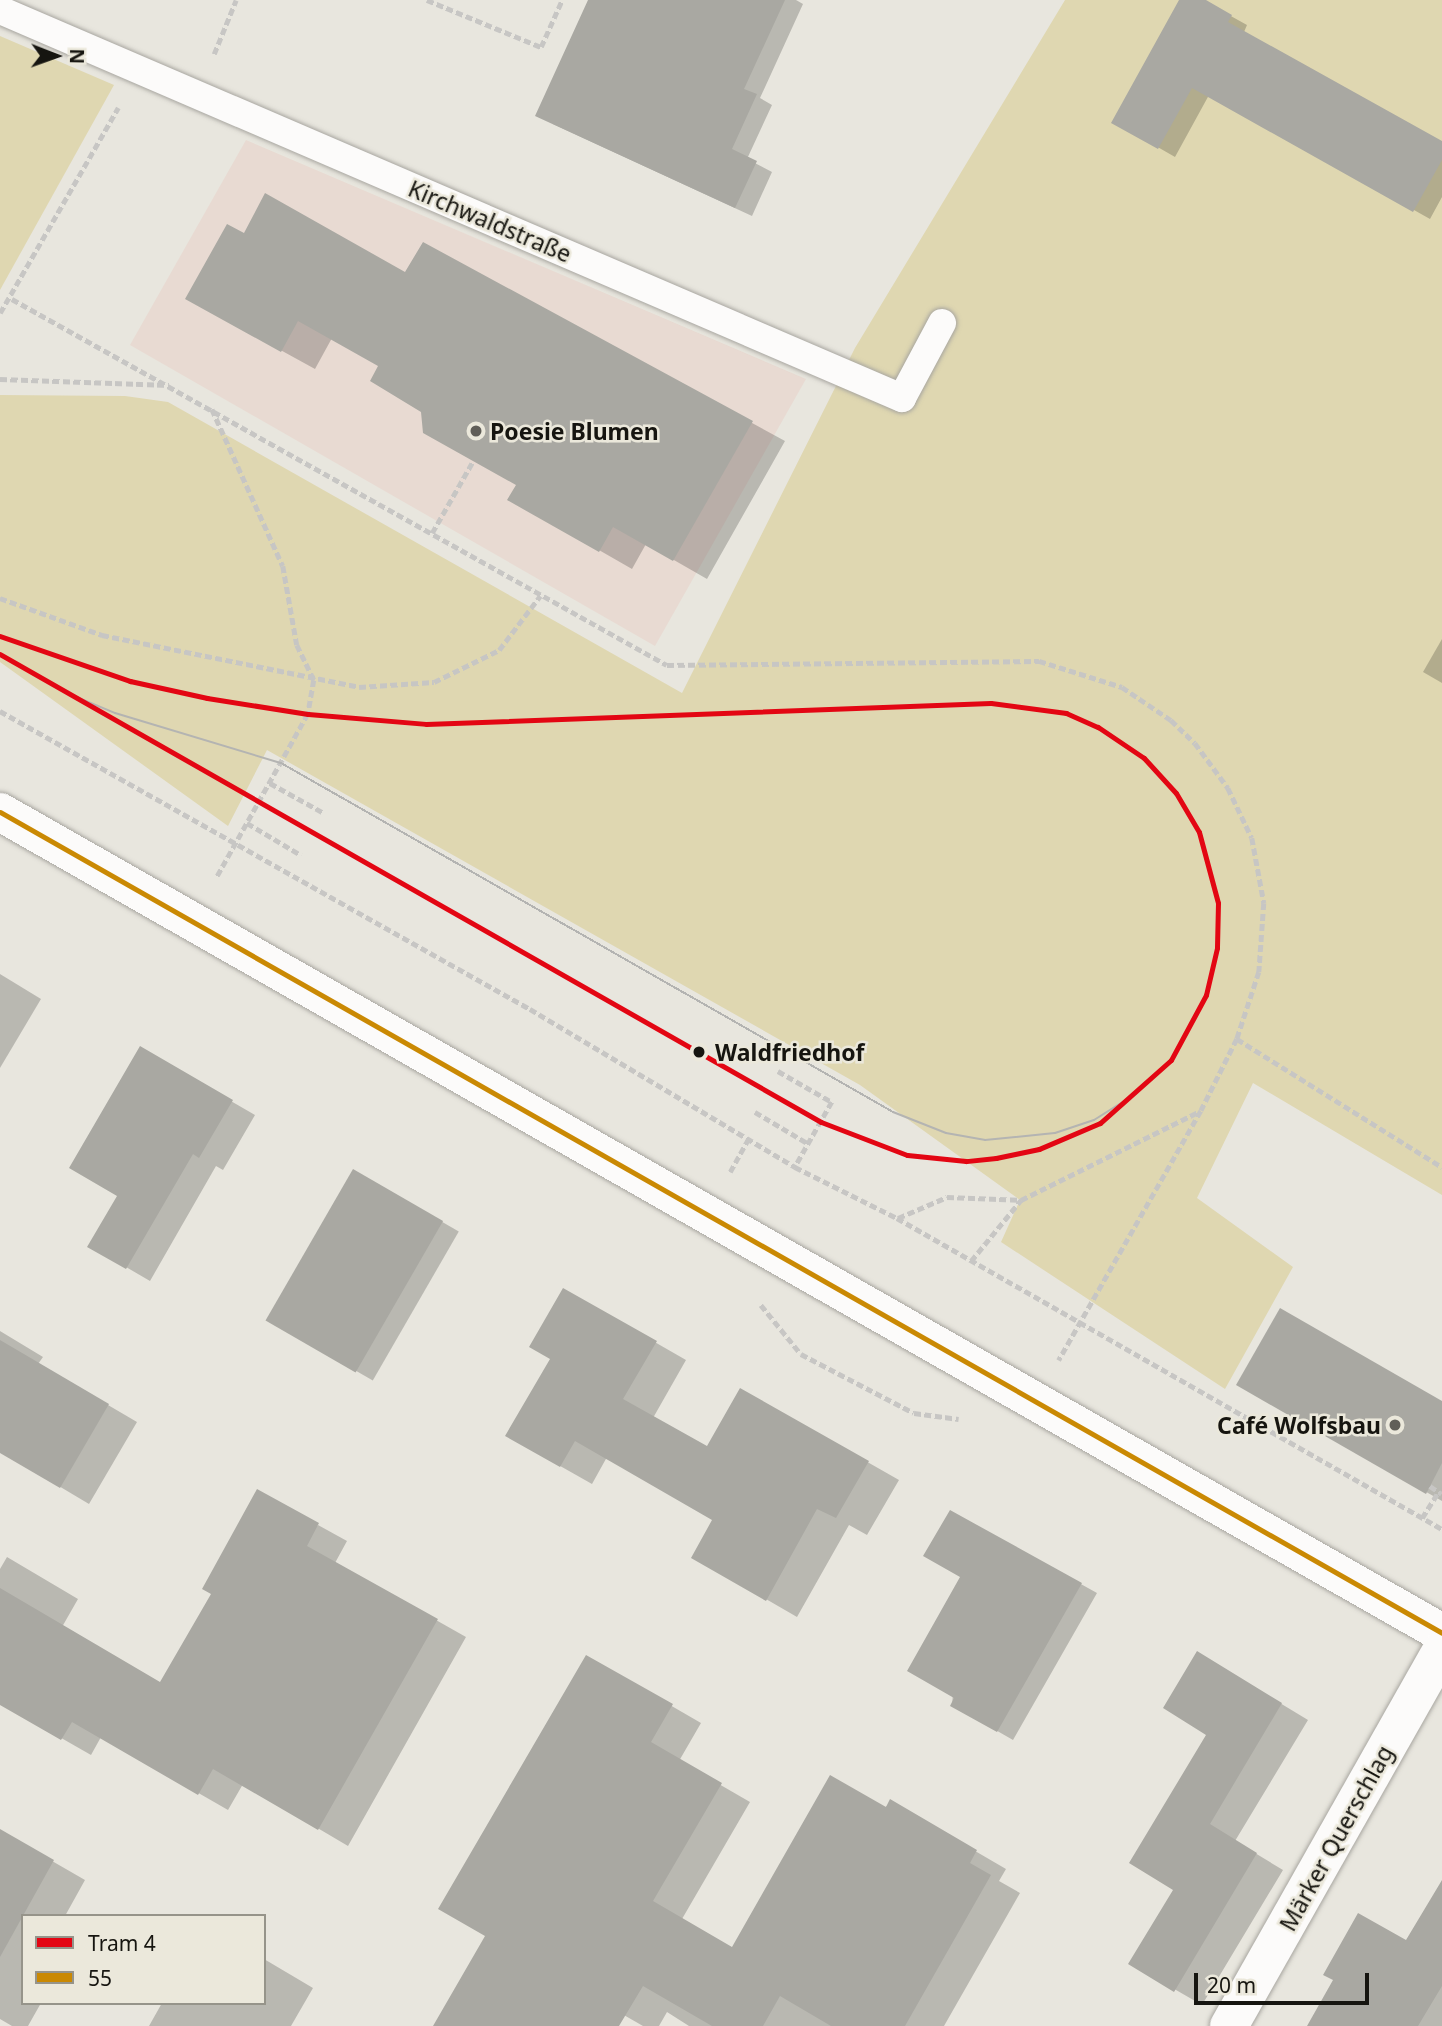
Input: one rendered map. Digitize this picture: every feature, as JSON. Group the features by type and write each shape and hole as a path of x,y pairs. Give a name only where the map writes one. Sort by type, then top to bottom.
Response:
{"street":[{"path":"0,812 1442,1633"},
{"name":"Märker Querschlag","path":"1229,2026 1442,1650"}],"lane":[{"name":"Kirchwaldstraße","path":"0,10 902,398 942,323"}],"path":[{"path":"198,96 236,0"},
{"path":"427,0 541,47 562,0"},
{"path":"0,313 12,299 139,70"},
{"path":"12,299 667,665 1039,661 1080,670 1145,700 1171,720 1212,763 1252,838 1264,903 1264,940 1251,1004 1237,1039 1200,1111 1035,1401"},
{"path":"0,379 170,386"},
{"path":"193,922 308,714 314,680 297,645 283,566 211,408"},
{"path":"432,533 473,461"},
{"path":"0,598 102,635 359,687 434,682 499,650 540,596"},
{"path":"0,711 530,1009 795,1167 897,1218 1442,1529"},
{"path":"270,783 324,813"},
{"path":"247,823 302,855"},
{"path":"1237,1039 1442,1167"},
{"path":"778,1071 832,1102 795,1167"},
{"path":"971,1261 1021,1200 1200,1111"},
{"path":"755,1112 809,1144"},
{"path":"724,1183 748,1139"},
{"path":"897,1218 947,1197 1021,1200"},
{"path":"1422,1518 1440,1493 1430,1486"}],"shaded area":[{"path":"1065,0 1442,0 1442,1195 1253,1083 1197,1198 1293,1267 1225,1389 1001,1242 1020,1200 860,1085 267,750 228,826 0,662 0,395 125,396 168,402 682,693 855,348"},
{"path":"0,36 114,85 0,290"},
{"path":"246,140 806,379 655,646 130,345"}],"building":[{"path":"588,0 785,0 744,89 757,94 732,149 757,161 735,208 535,116"},
{"path":"1179,0 1206,0 1232,15 1228,22 1442,141 1442,160 1413,212 1192,88 1158,149 1111,123"},
{"path":"265,193 405,272 423,242 753,421 673,561 613,527 599,552 507,500 516,485 423,433 421,412 370,381 378,366 298,321 281,352 185,299 227,224 244,233"},
{"path":"140,1046 233,1100 199,1158 193,1154 126,1269 87,1247 117,1196 69,1168"},
{"path":"353,1169 443,1221 356,1373 266,1321"},
{"path":"563,1288 657,1341 623,1399 707,1446 740,1388 869,1461 836,1518 817,1509 766,1601 691,1558 712,1520 575,1441 560,1467 505,1436 550,1359 529,1347"},
{"name":"Café Wolfsbau","path":"1280,1308 1442,1401 1442,1463 1426,1494 1236,1385"},
{"path":"0,1340 109,1404 60,1488 0,1453"},
{"path":"257,1489 319,1523 307,1546 438,1619 318,1830 213,1769 198,1795 72,1722 61,1740 0,1705 0,1588 160,1682 211,1594 202,1589"},
{"path":"950,1510 1082,1583 997,1732 950,1706 954,1698 907,1671 960,1577 923,1556"},
{"path":"1197,1651 1282,1703 1210,1824 1257,1853 1174,1992 1128,1964 1173,1890 1129,1863 1206,1735 1163,1708"},
{"path":"586,1655 673,1704 651,1742 722,1783 653,1901 732,1947 830,1775 886,1807 890,1799 977,1850 970,1863 991,1875 905,2026 831,2026 780,1996 763,2026 712,2026 643,1986 619,2026 433,2026 485,1936 438,1909"},
{"path":"0,1829 54,1860 24,1914 21,1914 21,1919 0,1957"},
{"path":"1442,1880 1442,1986 1418,2026 1307,2026 1333,1980 1323,1975 1358,1913 1406,1940"}],"tram line":[{"name":"4","path":"0,636 130,681 207,698 308,714 426,724 991,703 1066,713 1098,727 1144,758 1176,793 1199,832 1218,903 1217,948 1206,995 1171,1060 1100,1123 1039,1149 996,1158 966,1161 907,1155 821,1122 0,654"},
{"path":"74,696 115,713 281,763 893,1112 946,1133 985,1140 1055,1133 1094,1120 1137,1093"}],"transit line":[{"name":"55","path":"0,812 1442,1633"}],"place":[{"name":"Poesie Blumen","path":"476,431"},
{"name":"Waldfriedhof","path":"699,1052"},
{"name":"Café Wolfsbau","path":"1395,1425"}]}
